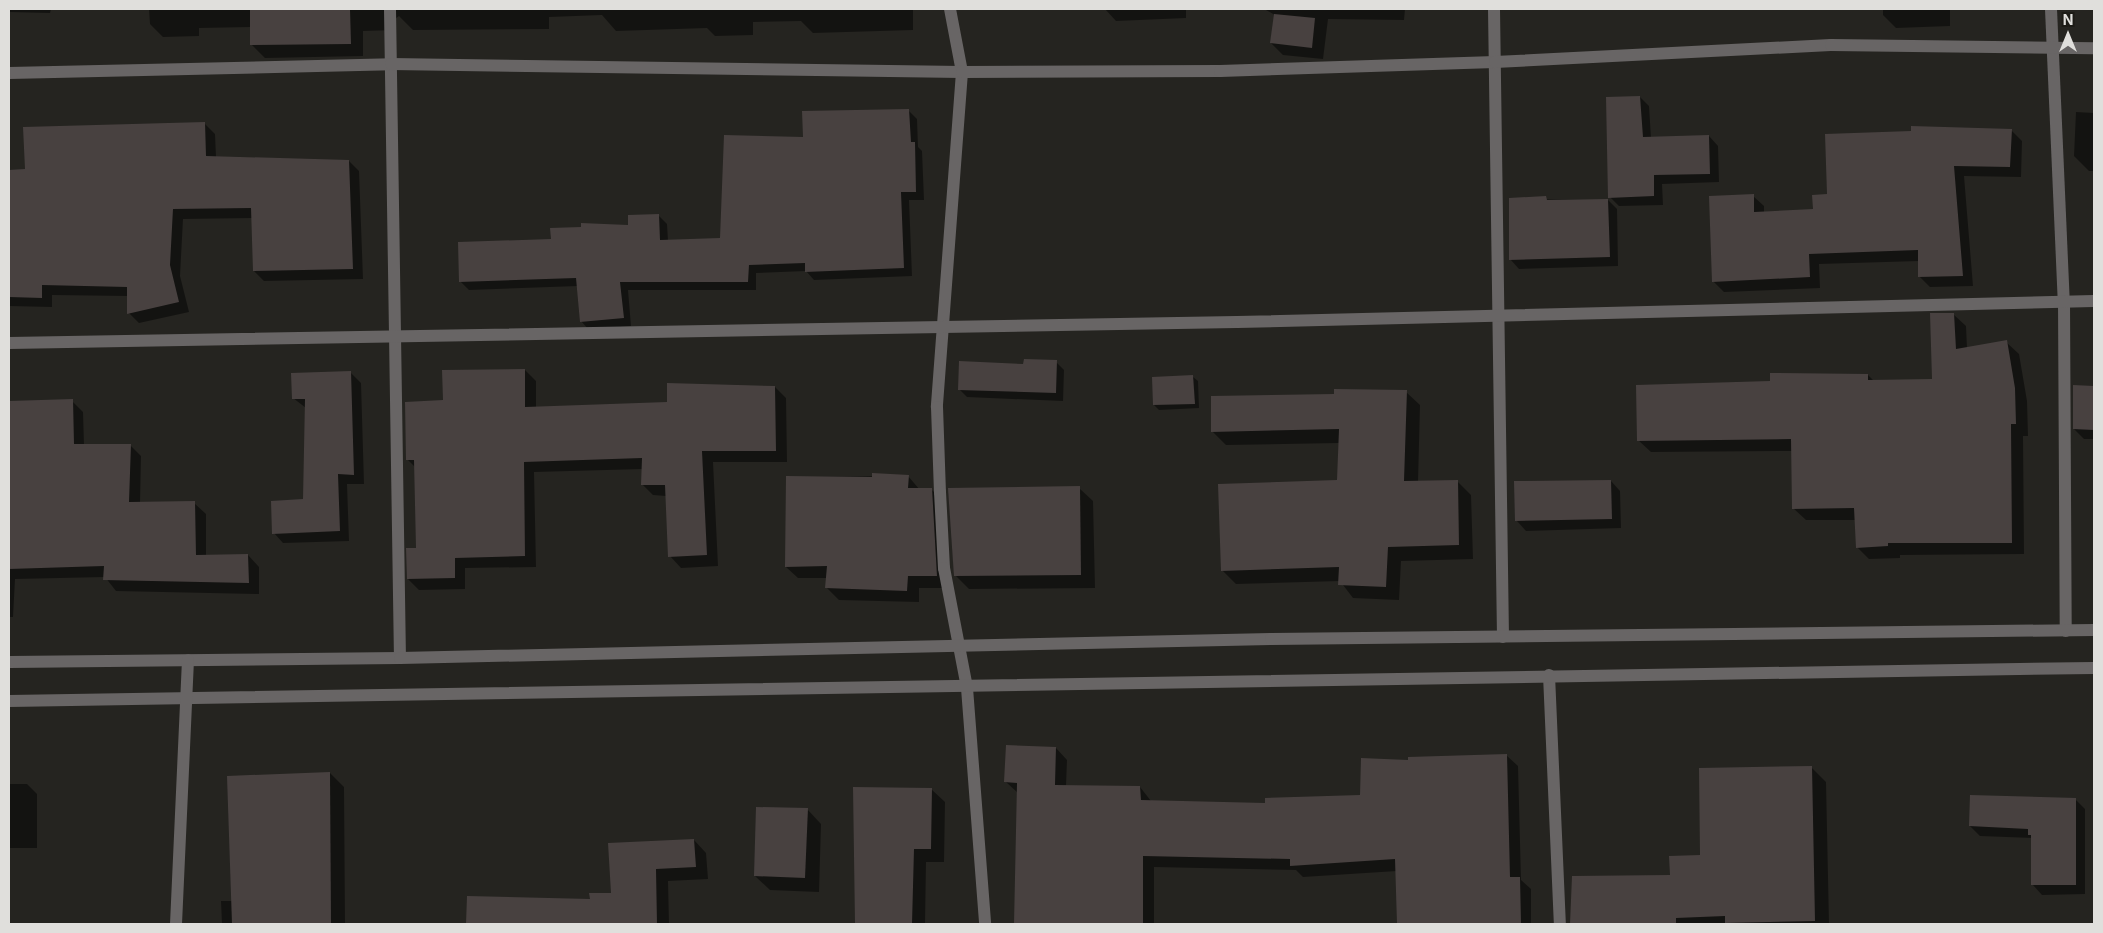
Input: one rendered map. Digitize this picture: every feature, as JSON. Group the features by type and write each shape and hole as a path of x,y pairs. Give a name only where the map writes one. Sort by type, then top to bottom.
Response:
{"street":[{"path":"390,9 397,338 400,658"},
{"path":"950,9 962,72 937,407 940,492 944,568 957,646 967,688 985,924"},
{"path":"1494,9 1503,637"},
{"path":"2051,9 2064,301 2066,630"},
{"path":"9,73 391,64 962,72 1220,71 1495,62 1831,45 2094,48"},
{"path":"9,344 942,328 2094,301"},
{"path":"9,662 400,658 1503,637 2094,630"},
{"path":"176,924 188,698 188,660"},
{"path":"9,701 967,688 1549,675 2094,668"},
{"path":"1549,675 1560,924"}],"building":[{"path":"250,9 350,9 351,44 250,45"},
{"path":"1274,14 1315,18 1312,48 1270,43"},
{"path":"1640,96 1643,137 1709,135 1710,174 1654,175 1654,196 1608,198 1606,97"},
{"path":"909,109 911,142 915,142 916,192 901,192 904,268 805,272 805,263 749,265 748,282 620,282 624,318 580,322 576,278 459,282 458,242 551,239 550,228 581,227 581,223 628,225 628,215 659,214 660,240 720,238 724,135 803,137 802,111"},
{"path":"205,122 206,156 349,160 353,269 253,271 251,208 173,209 170,265 179,302 127,314 127,287 42,285 42,298 9,297 9,170 25,169 23,127"},
{"path":"1911,126 2012,129 2010,167 1954,166 1963,276 1918,277 1918,250 1809,254 1810,277 1712,282 1709,196 1754,194 1754,212 1813,209 1812,195 1827,194 1825,134 1911,131"},
{"path":"1546,196 1547,200 1608,199 1610,257 1509,260 1509,198"},
{"path":"1930,313 1954,313 1956,349 2007,340 2015,388 2016,424 2011,424 2012,543 1888,543 1888,546 1856,548 1854,508 1792,509 1791,439 1637,441 1636,385 1770,381 1770,373 1868,374 1868,380 1932,379"},
{"path":"1024,359 1057,360 1056,393 958,390 959,361 1023,364"},
{"path":"525,369 525,407 667,402 667,383 775,386 776,451 702,451 707,555 668,557 665,485 641,485 642,458 524,462 525,556 455,558 455,578 407,579 406,548 416,548 414,460 406,460 405,402 443,400 442,370"},
{"path":"351,371 354,475 338,474 340,531 272,534 271,501 303,499 305,399 292,399 291,373"},
{"path":"1193,375 1195,404 1153,405 1152,377"},
{"path":"2073,385 2094,386 2094,430 2073,429"},
{"path":"1334,389 1407,390 1404,481 1458,480 1459,545 1388,547 1386,587 1338,585 1339,567 1221,571 1218,484 1337,480 1339,429 1211,432 1211,396 1334,394"},
{"path":"73,399 74,444 131,444 129,502 195,501 196,555 248,554 249,583 103,580 104,566 9,569 9,401"},
{"path":"872,473 909,475 908,488 932,488 937,576 908,576 907,591 825,588 827,566 785,567 786,476 872,477"},
{"path":"1611,480 1612,519 1515,521 1514,481"},
{"path":"1080,486 1081,575 954,576 948,488"},
{"path":"1006,745 1056,747 1055,785 1140,786 1141,800 1265,803 1265,798 1360,795 1361,758 1408,760 1408,757 1507,754 1510,877 1520,877 1521,924 1397,924 1395,859 1290,866 1290,859 1143,856 1143,924 1014,924 1017,783 1004,782"},
{"path":"1812,766 1815,921 1725,923 1725,916 1676,918 1676,924 1570,924 1572,876 1670,875 1669,856 1700,855 1699,768"},
{"path":"330,772 331,924 232,924 227,776"},
{"path":"853,787 932,788 931,849 914,849 912,924 855,924"},
{"path":"1970,795 2076,798 2076,885 2031,885 2031,835 2028,835 2028,829 1969,826"},
{"path":"756,807 808,808 805,878 754,876"},
{"path":"694,839 696,867 656,869 657,924 466,924 467,896 590,899 589,893 611,893 608,843"}]}
